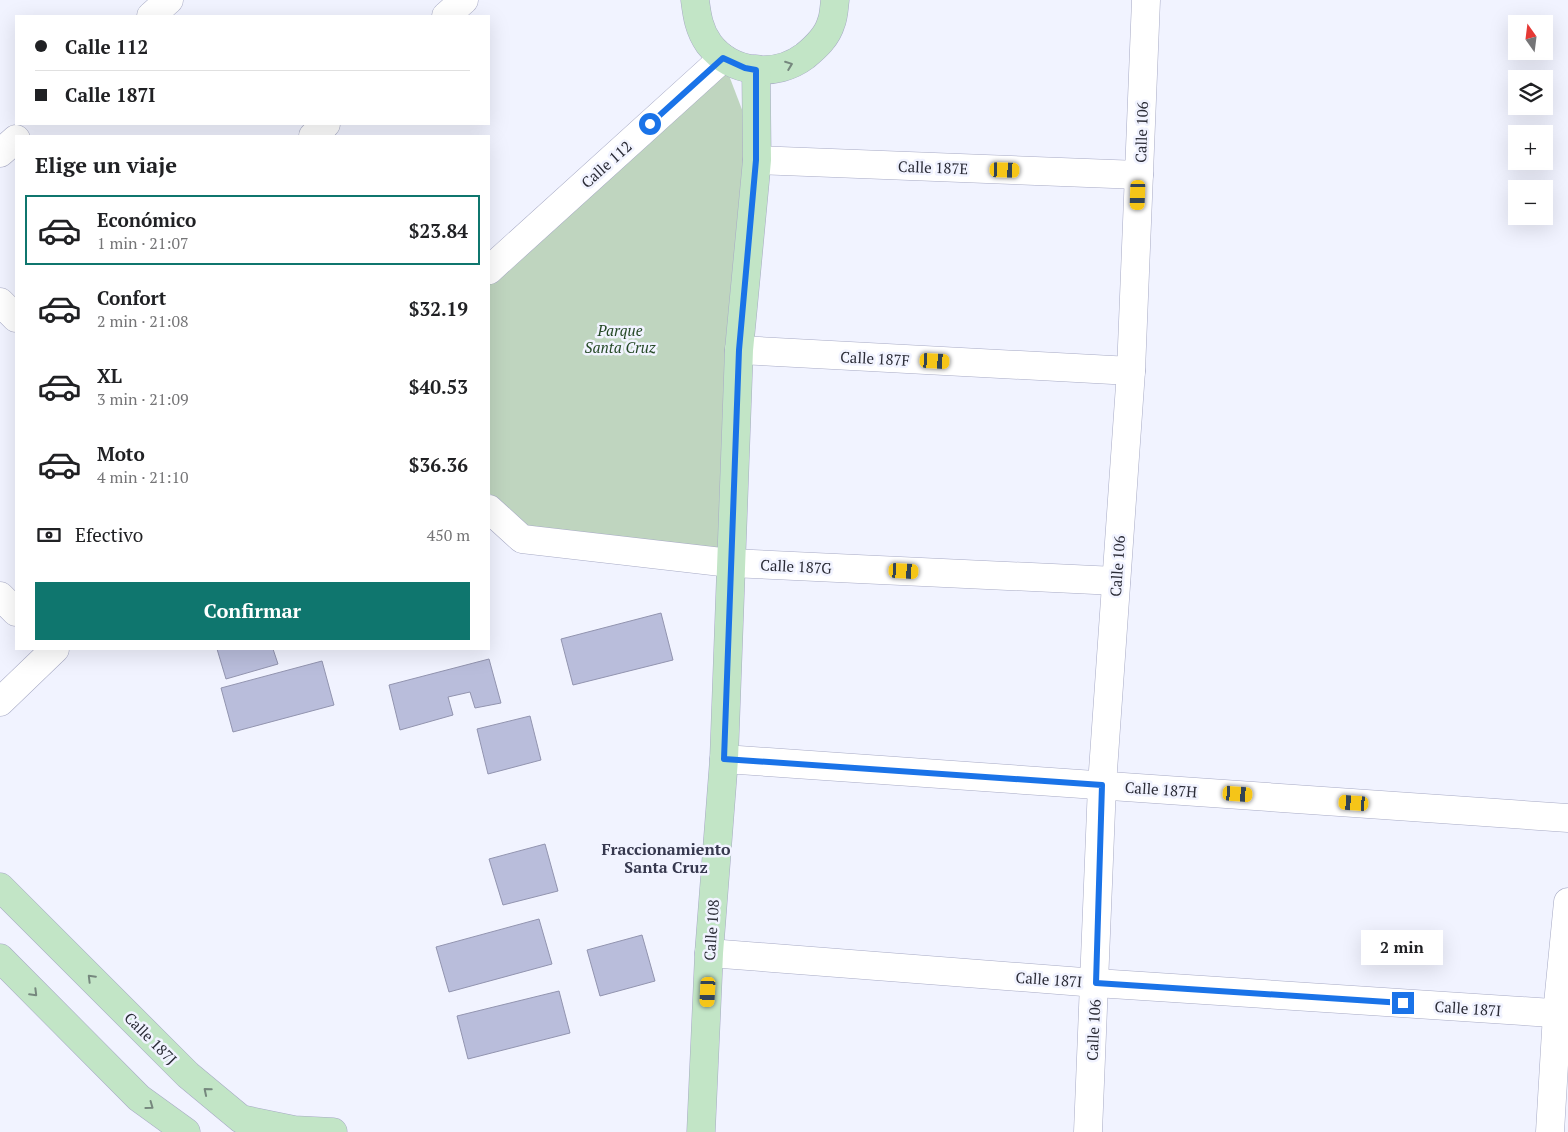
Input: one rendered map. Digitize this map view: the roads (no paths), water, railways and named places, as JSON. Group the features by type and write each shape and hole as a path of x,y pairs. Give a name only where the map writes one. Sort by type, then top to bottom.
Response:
{"street":[{"path":"152,15 169,0"},
{"path":"447,15 464,0"},
{"path":"695,0 698,22 709,44 723,58 745,68 770,71 793,65 819,45 831,24 835,0"},
{"name":"Calle 106","path":"1088,1132 1096,983 1102,785 1131,371 1146,0"},
{"name":"Calle 112","path":"490,269 723,58"},
{"name":"Calle 108","path":"701,1132 709,953 724,759 739,350 756,160 756,70"},
{"path":"20,135 32,125"},
{"path":"314,135 325,125"},
{"path":"0,153 15,140"},
{"name":"Calle 187E","path":"756,160 1139,175"},
{"path":"0,302 15,317"},
{"name":"Calle 187F","path":"739,350 1131,371"},
{"name":"Calle 187G","path":"490,510 522,539 730,563 1116,580"},
{"path":"0,596 15,611"},
{"path":"0,702 53,650"},
{"name":"Calle 187H","path":"724,759 1568,818"},
{"name":"Calle 187J","path":"0,887 239,1126 333,1132"},
{"path":"1550,1132 1563,1014 1568,902"},
{"name":"Calle 187I","path":"709,953 1096,983 1563,1014"},
{"path":"0,958 139,1098 186,1132"}],"district":[{"name":"Fraccionamiento Santa Cruz","path":"666,858"}],"park label":[{"name":"Parque Santa Cruz","path":"620,338"}]}
